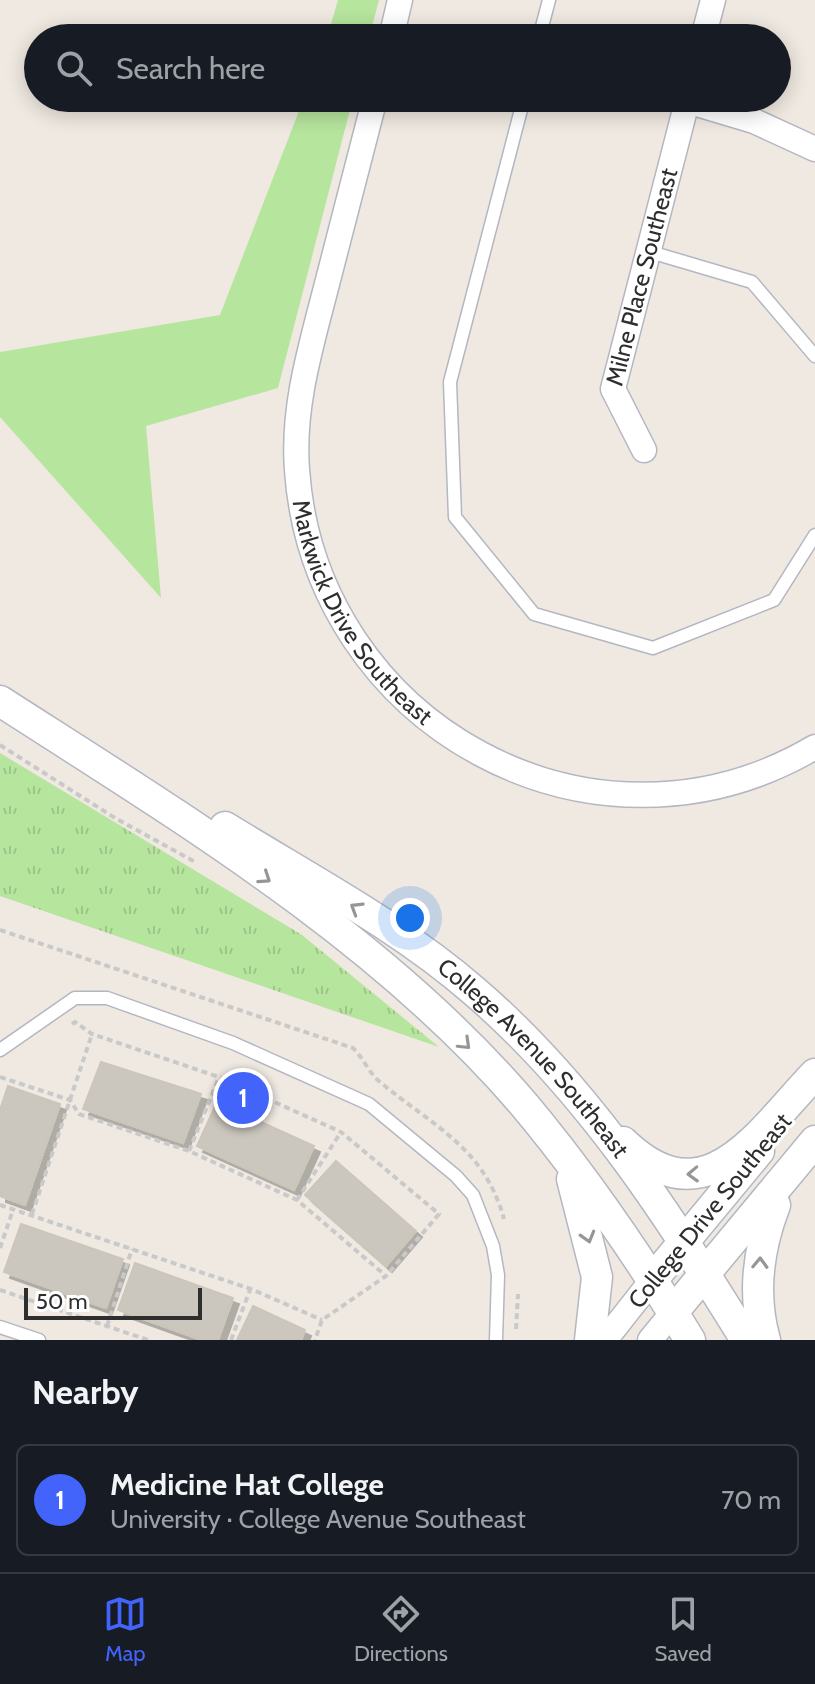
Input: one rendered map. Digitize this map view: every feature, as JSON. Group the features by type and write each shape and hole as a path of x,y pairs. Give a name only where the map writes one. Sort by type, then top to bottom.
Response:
{"street":[{"path":"394,24 400,0"},
{"path":"707,24 713,0"},
{"name":"Markwick Drive Southeast","path":"371,112 308,357 296,432 306,533 327,592 356,643 406,703 451,738 515,771 565,787 619,795 687,791 762,772 815,747"},
{"name":"Milne Place Southeast","path":"644,450 613,389 684,112"},
{"path":"727,112 815,149"},
{"name":"College Avenue Southeast","path":"0,701 299,901 362,950 486,1064 526,1107 567,1162 653,1279 690,1340"},
{"name":"College Avenue Southeast","path":"85,755 162,788 433,959 531,1043 584,1103 706,1275 746,1340"},
{"path":"584,1103 647,1163 664,1171 695,1176 711,1172 724,1163 815,1074"},
{"name":"College Drive Southeast","path":"605,1340 815,1081"},
{"name":"College Drive Southeast","path":"650,1340 815,1141"},
{"path":"567,1162 597,1277 590,1340"},
{"path":"765,1340 760,1321 761,1242 784,1181"}],"lane":[{"path":"543,24 549,0"},
{"path":"520,112 450,382 455,517 534,614 653,648 774,600 815,535"},
{"path":"647,251 752,282 815,356"},
{"path":"0,1050 75,998 107,998 233,1043 369,1104 456,1176 473,1195 488,1233 498,1275 496,1340"},
{"path":"0,1327 39,1340"}],"path":[{"path":"0,745 115,818 209,870"},
{"path":"63,1030 75,1022 92,1034 219,1077 341,1132 439,1214 386,1276 322,1320 315,1340"},
{"path":"31,1215 92,1034"},
{"path":"0,1077 70,1100 79,1114 189,1151 297,1200 386,1276"},
{"path":"189,1151 219,1077"},
{"path":"297,1200 341,1132"},
{"path":"0,1205 251,1289 322,1320"},
{"path":"0,1248 13,1210"},
{"path":"107,1326 132,1249"},
{"path":"231,1340 251,1289"},
{"path":"0,1290 148,1340"}],"green space":[{"path":"338,0 379,0 373,24 331,24"},
{"path":"299,112 349,112 278,388 146,426 161,598 0,417 0,352 220,315"},
{"path":"0,753 302,935 439,1047 0,896"}],"building":[{"path":"101,1062 201,1094 183,1143 83,1109"},
{"path":"8,1086 60,1104 25,1205 0,1196 0,1110"},
{"path":"217,1102 314,1146 294,1190 197,1146"},
{"path":"336,1161 416,1231 386,1266 305,1195"},
{"path":"21,1224 123,1259 106,1308 4,1272"},
{"path":"135,1263 233,1298 218,1340 202,1340 118,1310"},
{"path":"253,1306 305,1330 301,1340 237,1340"}],"place":[{"name":"Medicine Hat College","path":"243,1098"}]}
